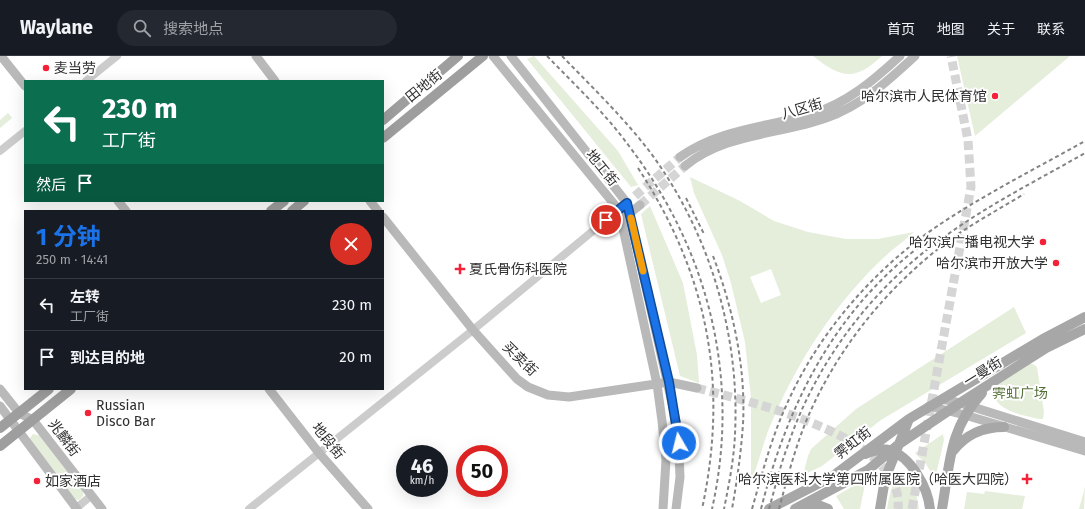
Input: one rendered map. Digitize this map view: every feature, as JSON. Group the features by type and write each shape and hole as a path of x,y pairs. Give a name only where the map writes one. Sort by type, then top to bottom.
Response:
{"highway":[{"name":"田地街","path":"384,119 458,56"},
{"name":"田地街","path":"384,137 483,56"},
{"path":"272,210 283,202"},
{"path":"293,210 303,202"},
{"path":"0,428 48,390"},
{"path":"0,446 70,390"}],"main road":[{"path":"1,56 24,85"},
{"path":"256,56 274,80"},
{"name":"地工街","path":"493,56 618,210 657,384 666,448 666,480 663,509"},
{"name":"地工街","path":"511,56 627,203 669,382 679,443 680,477 676,509"},
{"name":"八区街","path":"680,157 714,138 732,132 812,114 838,103 872,82 900,56"},
{"name":"八区街","path":"685,166 694,159 720,145 816,122 839,113 872,95 915,56"},
{"path":"627,203 635,196"},
{"path":"119,202 125,210"},
{"path":"371,202 377,210"},
{"path":"618,210 630,213 640,205"},
{"name":"买卖街","path":"384,218 473,330 517,380 533,389 548,395 581,397 669,382 697,388"},
{"name":"一曼街","path":"909,419 1047,337 1085,317"},
{"name":"一曼街","path":"895,449 992,382 1046,348 1085,329"},
{"path":"942,509 956,433 967,410 992,382"},
{"name":"兆麟街","path":"0,389 19,413 33,420 102,509"},
{"name":"地段街","path":"270,390 319,453 368,509"},
{"path":"942,399 960,403 967,410 1004,427 1085,451"},
{"path":"0,406 76,509"},
{"path":"929,406 949,411 967,410 1085,442"},
{"path":"880,509 885,479 895,449 909,419"},
{"name":"霁虹街","path":"769,509 833,476 909,419"},
{"path":"952,453 962,441 974,433 988,428 1004,427"},
{"path":"860,456 874,451 895,449"},
{"path":"895,449 908,462 919,478 925,489 930,509"},
{"name":"霁虹街","path":"796,508 868,470 895,449"},
{"path":"796,508 813,504 828,509"}],"street":[{"path":"87,80 117,56"},
{"path":"0,151 24,132"},
{"path":"249,509 473,330 627,203"},
{"path":"76,509 92,496"}],"green space":[{"path":"534,56 618,151 638,185 631,187 527,59"},
{"path":"813,56 882,56 863,70 848,74 840,73 832,69"},
{"name":"哈尔滨市人民体育馆","path":"957,56 1070,56 975,136"},
{"path":"8,113 12,118 0,128 0,120"},
{"path":"690,177 740,201 774,221 808,232 846,239 878,239 914,232 883,258 847,297 806,354 784,395 767,433 751,483 751,398 745,342 731,283 722,255 694,193","holes":["771,269 781,295 761,303 750,277"]},
{"path":"650,206 683,283 697,355 699,383 680,376 641,214"},
{"path":"1014,307 1026,333 881,420 822,466 803,475 811,449 856,409"},
{"name":"霁虹广场","path":"1030,364 1037,367 1044,412 1043,419 1017,413 1004,408 999,404 992,391 996,384"},
{"path":"33,434 41,436 83,490 83,496 79,500 73,499 29,439"},
{"path":"943,434 944,440 935,479 926,464 915,453"},
{"path":"901,472 912,484 919,509 887,509 893,484"},
{"path":"862,481 865,481 865,484 860,509 844,509 836,496"},
{"path":"1085,487 1084,509 1079,509"},
{"path":"985,491 1025,496 1022,509 964,509 967,492 984,494"}],"tunnel":[{"path":"912,509 971,187 968,140 951,56"},
{"path":"635,196 680,157"},
{"path":"640,205 685,166"},
{"path":"697,388 751,402 785,413 820,426 851,442 877,461 894,483 898,509"}],"railway":[{"path":"547,56 620,134 657,186 680,229 698,273 711,318 720,365 723,412 720,460 712,509"},
{"path":"562,56 619,115 650,152 671,183 689,216 705,251 717,286 726,323 732,360 735,397 734,453 724,509"},
{"path":"752,509 767,457 786,406 814,354 830,330 849,306 869,284 912,244 936,227 991,193 1085,141"},
{"path":"769,509 788,445 800,414 814,385 831,356 871,303 918,257 961,225 996,203 1085,153"},
{"path":"638,168 662,208 681,249 696,290 706,331 712,374 713,418 710,463 702,509"},
{"path":"779,509 795,452 807,419 833,368 848,344 865,322 904,279 947,242 975,223 1024,194"},
{"path":"686,198 704,234"},
{"path":"761,509 785,434 800,398 818,364 838,332 862,301 889,273 919,247"},
{"path":"713,256 727,296 737,338 742,381 743,424 739,467 732,509"}],"slow traffic":[{"path":"631,218 643,271"}],"place":[{"name":"麦当劳","path":"46,68"},
{"name":"哈尔滨市人民体育馆","path":"995,96"},
{"name":"哈尔滨广播电视大学","path":"1043,242"},
{"name":"哈尔滨市开放大学","path":"1056,263"},
{"name":"夏氏骨伤科医院","path":"460,269"},
{"name":"Russian Disco Bar","path":"88,413"},
{"name":"哈尔滨医科大学第四附属医院（哈医大四院）","path":"1027,479"},
{"name":"如家酒店","path":"37,481"}],"route":[{"path":"606,220 627,203 669,382 679,443"}]}
